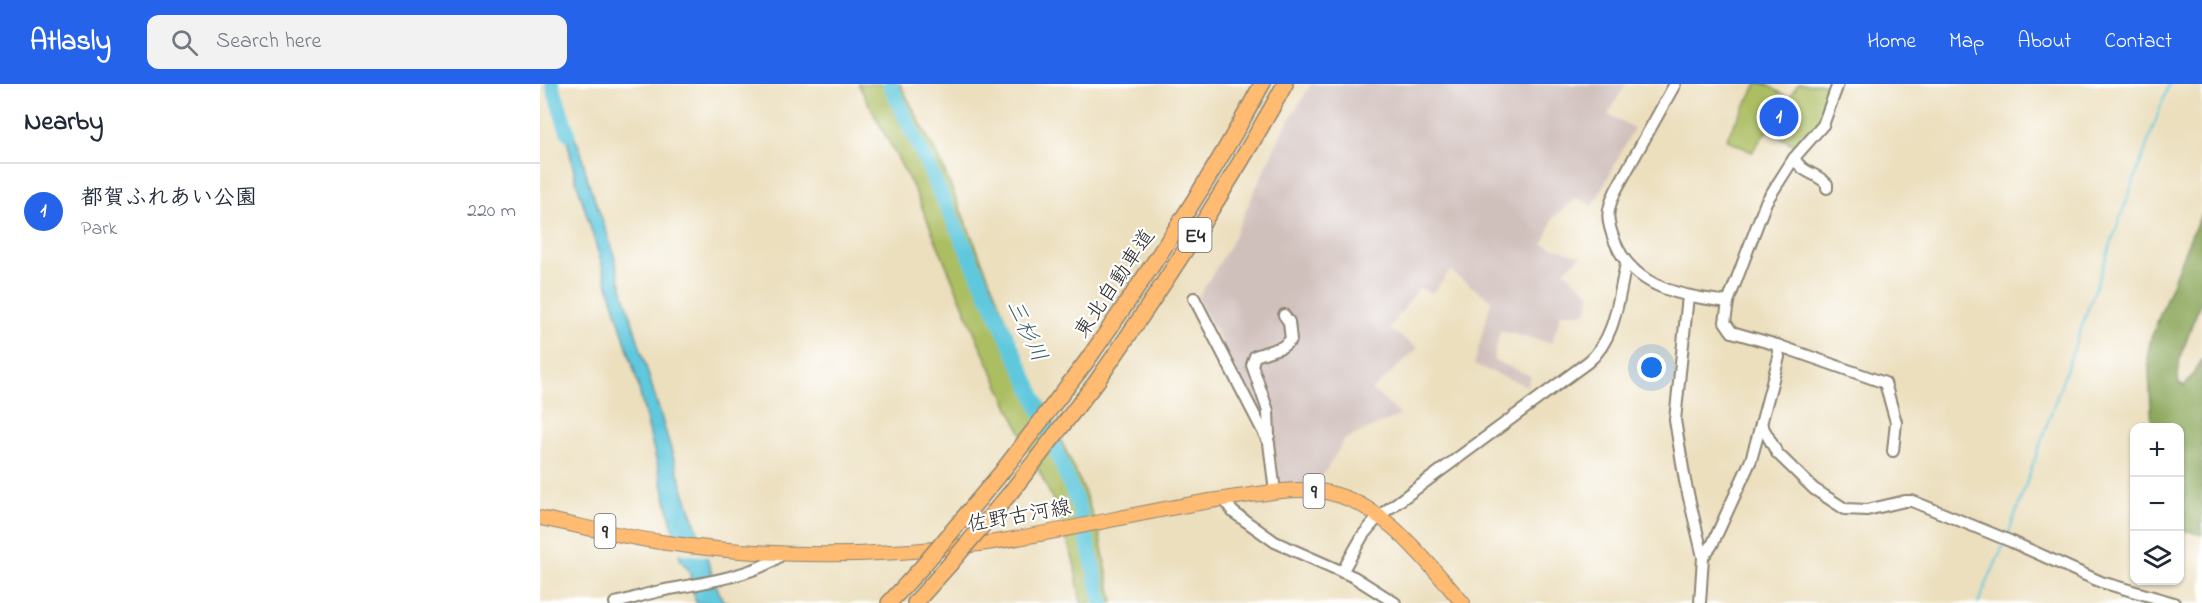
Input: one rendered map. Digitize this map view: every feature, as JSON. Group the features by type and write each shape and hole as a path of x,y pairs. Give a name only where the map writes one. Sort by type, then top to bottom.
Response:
{"highway":[{"name":"東北自動車道","path":"889,603 1008,465 1086,362 1164,248 1213,170 1262,84"},
{"name":"東北自動車道","path":"915,603 1011,492 1096,381 1180,259 1230,180 1285,84"}],"main road":[{"name":"佐野古河線","path":"540,518 715,549 783,553 881,553 990,543 1224,499 1275,492 1328,493 1352,500 1379,516 1407,542 1463,603"}],"street":[{"path":"1675,84 1610,203 1608,220 1618,250 1626,264 1640,276 1688,296 1728,302"},
{"path":"1838,84 1822,125 1794,158 1766,202 1728,302 1725,322 1732,332 1777,345 1886,383 1896,422 1893,451"},
{"path":"1794,158 1800,168 1821,178 1827,184 1827,188"},
{"path":"1342,572 1363,535 1379,516 1596,356 1602,349 1610,330 1626,264"},
{"path":"1688,296 1675,420 1685,481 1702,557 1700,603"},
{"path":"1194,297 1269,442"},
{"path":"1275,492 1268,411 1252,365 1256,356 1282,347 1291,340 1289,322 1284,315"},
{"path":"1702,557 1712,544 1751,460 1779,357 1777,345"},
{"path":"1761,424 1777,453 1814,489 1845,509 1867,510 1912,501 2010,541 2101,582 2174,603"},
{"path":"1224,499 1233,512 1275,542 1368,585 1395,603"},
{"path":"615,603 626,602 659,591 715,580 774,562 783,553"}],"shaded area":[{"path":"1311,84 1626,84 1608,114 1634,128 1593,206 1576,198 1554,217 1543,244 1581,256 1564,271 1591,294 1586,313 1561,313 1552,343 1500,331 1493,360 1531,376 1527,386 1474,365 1491,300 1450,271 1432,293 1419,288 1389,329 1418,348 1372,390 1401,415 1345,439 1317,485 1284,485 1279,482 1273,440 1198,298 1230,245 1281,134"}],"green space":[{"path":"858,84 900,84 941,163 1011,331 1082,486 1099,533 1113,603 1081,603 1074,562 1058,511 982,350 915,191"},
{"path":"1757,84 1766,84 1789,98 1798,84 1834,84 1821,120 1798,147 1767,130 1752,152 1726,139"},
{"path":"2202,213 2202,298 2180,358 2178,377 2179,383 2185,386 2202,360 2202,535 2184,530 2184,423 2152,423 2148,353 2151,338 2189,240"}],"water":[{"path":"562,115 580,148 588,181 612,247 620,281 680,479 716,585 723,601 732,603 696,603 689,570 681,561 635,373 576,180"}],"pier":[{"path":"671,534 703,538 709,557 676,553"}],"waterway":[{"path":"552,84 568,133"},
{"name":"三杉川","path":"890,84 1031,389 1079,507 1102,603"},
{"path":"2008,535 2169,84"},
{"path":"1978,603 2004,544"}],"place":[{"name":"都賀ふれあい公園","path":"1779,117"}]}
